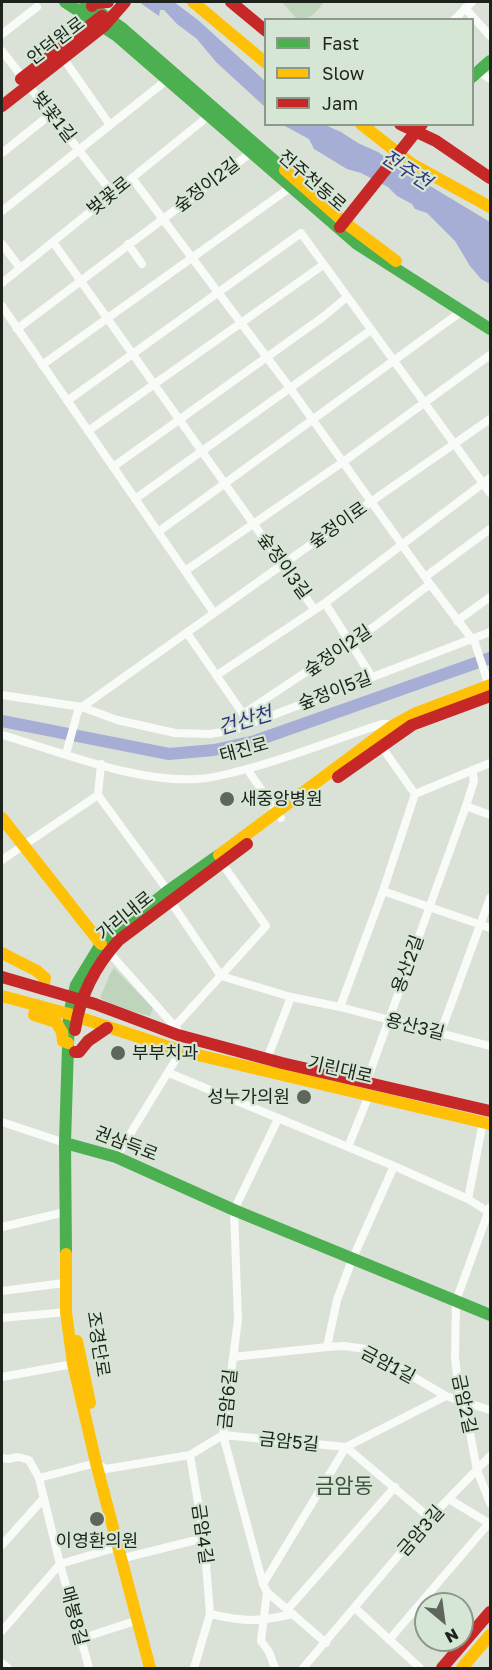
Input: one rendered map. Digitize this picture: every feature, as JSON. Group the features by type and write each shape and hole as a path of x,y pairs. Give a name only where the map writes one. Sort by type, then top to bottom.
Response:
{"street":[{"name":"전주천동로","path":"65,2 106,10 124,10 124,27 291,187 416,275 490,321"},
{"path":"193,2 264,61"},
{"path":"231,2 264,29"},
{"path":"456,18 468,5 490,36"},
{"path":"2,34 38,7"},
{"name":"전주천동로","path":"106,10 168,79 213,112 343,223 357,244 490,329"},
{"name":"안덕원로","path":"2,96 63,58 106,10"},
{"name":"안덕원로","path":"2,106 26,81 106,10"},
{"name":"벚꽃1길","path":"2,51 113,194"},
{"path":"63,58 110,125"},
{"path":"490,61 475,72 490,79"},
{"name":"벚꽃1길","path":"79,150 168,79"},
{"name":"벚꽃로","path":"2,283 213,112"},
{"path":"2,153 51,114"},
{"path":"364,127 412,164 490,207"},
{"path":"343,223 420,128 490,178"},
{"path":"2,211 79,150"},
{"name":"숲정이2길","path":"128,244 252,152"},
{"name":"숲정이2길","path":"132,178 290,388 472,641 490,687"},
{"path":"42,365 291,187"},
{"path":"67,401 301,233 454,444 487,481 490,493"},
{"name":"숲정이3길","path":"53,242 314,609"},
{"path":"2,244 20,268"},
{"path":"17,329 128,244 142,264"},
{"path":"88,431 323,265"},
{"path":"112,467 323,317 347,297"},
{"path":"2,306 214,613"},
{"path":"158,532 462,311"},
{"path":"135,499 371,330"},
{"path":"343,462 490,355"},
{"name":"숲정이로","path":"80,707 490,420"},
{"name":"숲정이3길","path":"185,572 343,462"},
{"path":"217,675 325,603 487,481"},
{"name":"숲정이2길","path":"243,714 406,603 428,581 490,529"},
{"path":"457,621 490,597"},
{"path":"325,603 372,677"},
{"name":"숲정이5길","path":"2,695 80,707 117,720 175,733 210,734 234,730 472,641 490,632"},
{"path":"187,633 250,724"},
{"name":"가리내로","path":"378,742 392,726 416,713 490,687"},
{"name":"가리내로","path":"73,1015 77,999 76,985 104,947 169,896 378,742 490,687"},
{"path":"67,752 75,716 80,707"},
{"name":"태진로","path":"2,735 67,752 101,764 154,776 181,779 214,777 264,765 382,724 392,726"},
{"path":"378,742 415,794"},
{"path":"2,860 98,795 101,764"},
{"path":"340,1007 363,949 415,794 490,764"},
{"path":"247,769 279,815"},
{"name":"용산2길","path":"387,1021 466,806 474,781 472,770"},
{"name":"가리내로","path":"98,795 169,896"},
{"path":"466,806 490,815"},
{"path":"2,818 104,947 177,1030 266,926 219,860"},
{"path":"383,891 490,928"},
{"path":"169,896 221,976"},
{"path":"440,1034 490,898"},
{"path":"2,953 37,971 45,978 43,989"},
{"name":"용산3길","path":"221,976 291,997 490,1045"},
{"name":"기린대로","path":"2,977 267,1059 487,1123"},
{"name":"기린대로","path":"2,996 73,1015 181,1051 490,1111"},
{"path":"267,1059 291,997"},
{"path":"37,1005 34,1015 56,1022 62,1032 63,1041 79,1052 88,1040 100,1035 107,1028"},
{"name":"조경단로","path":"73,1015 69,1143 64,1212 66,1312 73,1364 158,1668"},
{"name":"기린대로","path":"368,1089 387,1021"},
{"path":"116,1157 181,1051"},
{"path":"169,1073 394,1166 490,1210 456,1301"},
{"path":"348,1147 368,1089"},
{"path":"234,1210 278,1119"},
{"name":"권삼득로","path":"2,1122 116,1157 352,1260 490,1315"},
{"path":"468,1199 487,1123"},
{"name":"조경단로","path":"69,1143 71,1270 75,1330 118,1547 150,1668"},
{"path":"327,1347 337,1300 352,1260 394,1166"},
{"name":"금암6길","path":"234,1210 238,1320 223,1435 265,1588"},
{"path":"2,1227 64,1212"},
{"path":"2,1291 64,1283"},
{"name":"금암2길","path":"456,1301 455,1358 459,1391 464,1401 477,1470 490,1503"},
{"path":"2,1318 66,1312"},
{"name":"금암1길","path":"233,1357 327,1347 344,1346 366,1349 446,1396"},
{"path":"2,1377 73,1364"},
{"path":"430,1518 346,1447 446,1396 490,1410"},
{"path":"2,1458 8,1460 18,1457 30,1460 39,1478 101,1466 190,1455 223,1435"},
{"name":"금암5길","path":"223,1435 346,1447 286,1543 265,1588"},
{"name":"금암4길","path":"190,1455 204,1538 210,1614 194,1668"},
{"name":"금암3길","path":"303,1668 430,1518 490,1456"},
{"name":"매봉8길","path":"39,1478 88,1668"},
{"path":"210,1614 245,1622 263,1621 290,1612 333,1556 395,1487"},
{"path":"2,1545 43,1499"},
{"path":"389,1640 490,1523 449,1499"},
{"path":"128,1557 204,1538"},
{"path":"2,1631 60,1564 118,1547"},
{"path":"265,1588 326,1643"},
{"path":"265,1588 261,1641 269,1652 275,1668"},
{"path":"355,1608 420,1668"},
{"path":"442,1668 490,1612"},
{"path":"80,1639 138,1620"},
{"path":"462,1668 490,1635"},
{"path":"2,1663 8,1668"}],"green space":[{"path":"282,2 324,2 310,17 296,18"},
{"path":"114,968 153,1008 150,1016 116,1007 100,998"}],"water":[{"path":"139,2 174,2 198,20 264,80 264,106 216,62 197,39 177,24 164,10 160,10 159,16"},
{"path":"285,126 327,126 341,132 378,152 490,222 490,284 481,279 455,241 427,213 415,209 412,204 397,196 388,187 361,173 347,169 314,149 309,139"}],"waterway":[{"name":"건산천","path":"2,721 169,754 214,750 255,741 490,658"}],"traffic: fast":[{"path":"65,2 117,36 357,244 490,329"},
{"path":"85,2 123,29 285,170"},
{"path":"474,75 490,61"},
{"path":"66,1254 65,1143 69,1014 76,985 101,944 168,891 219,855"},
{"path":"65,1143 116,1157 234,1210 490,1315"}],"traffic: slow":[{"path":"193,2 264,61"},
{"path":"364,126 412,164 490,207"},
{"path":"285,170 344,222 396,261"},
{"path":"219,855 392,726 416,713 490,685"},
{"path":"2,818 101,944"},
{"path":"2,953 37,971 45,978 43,989"},
{"path":"2,996 69,1014 181,1051 490,1124"},
{"path":"37,1005 34,1015 56,1022 62,1032 63,1041 68,1043"},
{"path":"66,1254 66,1312 73,1364 96,1463 150,1668"},
{"path":"77,1341 90,1403"},
{"path":"462,1668 490,1635"}],"traffic: jam":[{"path":"92,6 95,3 108,2"},
{"path":"2,106 104,26 125,2"},
{"path":"231,2 264,29"},
{"path":"21,79 102,16"},
{"path":"404,126 436,141 490,178"},
{"path":"340,227 420,126"},
{"path":"338,777 412,725 490,696"},
{"path":"75,1030 77,1017 90,982 103,960 119,940 247,844"},
{"path":"2,977 95,1004 178,1035 282,1063 490,1111"},
{"path":"75,1052 79,1052 88,1041 107,1028"},
{"path":"442,1668 490,1612"}],"place":[{"name":"새중앙병원","path":"227,799"},
{"name":"부부치과","path":"118,1053"},
{"name":"성누가의원","path":"304,1097"},
{"name":"이영환의원","path":"97,1519"}],"district":[{"name":"금암동","path":"344,1486"}],"water label":[{"name":"전주천","path":"406,170"}]}
